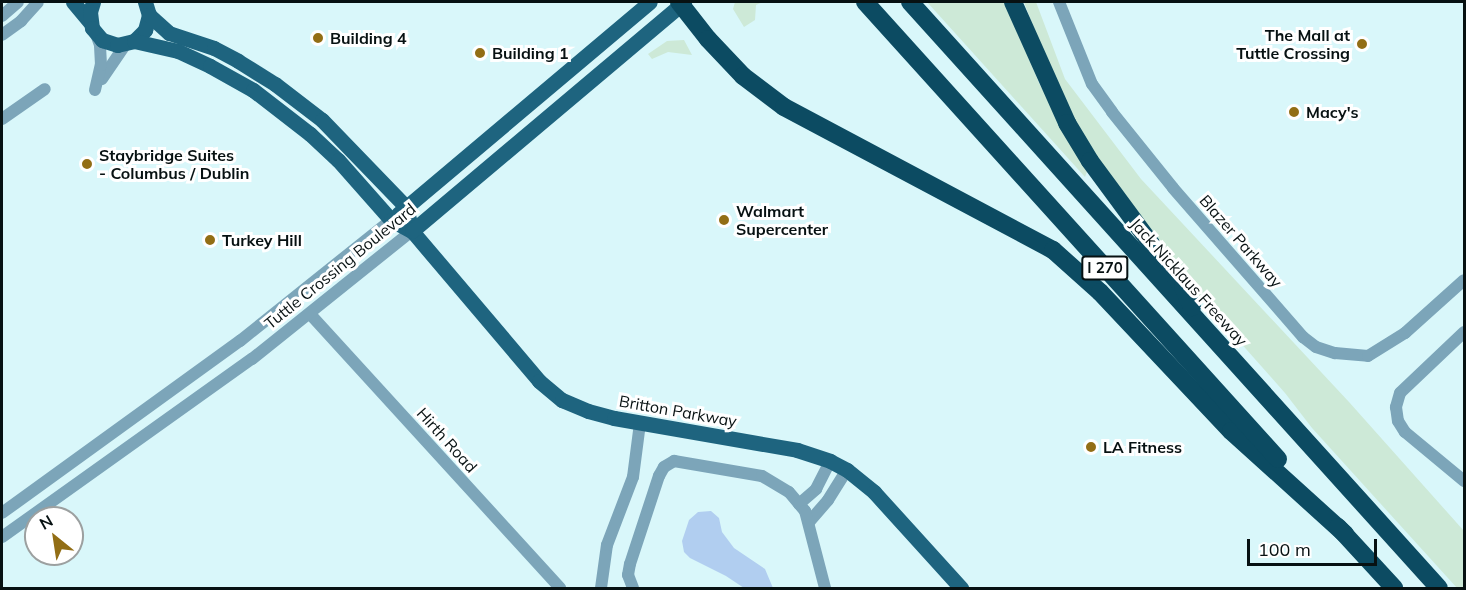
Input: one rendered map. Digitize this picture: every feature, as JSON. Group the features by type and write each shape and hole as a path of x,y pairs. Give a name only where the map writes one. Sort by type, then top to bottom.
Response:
{"highway":[{"path":"681,2 708,39 743,76 783,107 1053,250 1100,292 1231,431 1345,534"},
{"name":"I 270","path":"865,2 1394,588"},
{"name":"Jack Nicklaus Freeway","path":"910,2 1439,588"},
{"path":"1013,2 1067,123 1090,161 1183,287 1198,322"}],"main road":[{"path":"73,2 93,28 109,43 130,43 178,51 252,90 310,134 338,160 392,220 412,231"},
{"path":"93,2 93,28"},
{"name":"Tuttle Crossing Boulevard","path":"392,220 651,2"},
{"name":"Tuttle Crossing Boulevard","path":"412,231 681,2"},
{"path":"130,43 145,30 148,6"},
{"path":"148,6 169,33 214,48 289,94 349,146 406,207 412,231"},
{"path":"612,63 625,59 676,22 688,24 708,39"},
{"name":"Britton Parkway","path":"412,231 548,389 588,411 640,423 797,450 826,459 847,470 874,492 961,588"}],"street":[{"path":"2,16 18,2"},
{"path":"2,35 21,21 38,2"},
{"name":"Blazer Parkway","path":"1059,2 1092,84 1112,112 1173,188 1303,337 1316,347 1335,354 1368,356 1405,333 1464,280"},
{"path":"93,28 100,45 101,65 95,90 130,43"},
{"path":"2,119 45,89"},
{"name":"Tuttle Crossing Boulevard","path":"2,513 240,341 392,220"},
{"name":"Tuttle Crossing Boulevard","path":"2,537 252,359 412,231"},
{"name":"Hirth Road","path":"310,314 560,588"},
{"path":"1464,333 1400,393 1396,407 1398,421 1409,437 1464,481"},
{"path":"601,588 607,545 633,477 640,423"},
{"path":"796,501 812,489 826,459"},
{"path":"633,588 628,575 630,564 664,467 674,461 738,470 762,476 796,501 809,522 825,588"},
{"path":"809,522 828,501 847,470"},
{"path":"812,489 828,501"}],"green space":[{"path":"735,2 763,2 756,5 755,20 744,27 733,9"},
{"path":"927,2 1005,2 1039,83 1088,169 1085,177"},
{"path":"1024,2 1036,2 1065,79 1141,179 1349,402 1464,531 1464,588 1457,588 1312,428 1285,393 1191,287 1093,154 1053,79"},
{"path":"684,40 692,55 668,52 652,59 648,54 667,41"}],"water":[{"path":"711,511 719,518 722,532 734,548 765,569 773,588 744,588 690,558 684,552 682,541 689,520 698,512"}],"place":[{"name":"Building 4","path":"318,38"},
{"name":"The Mall at Tuttle Crossing","path":"1362,44"},
{"name":"Building 1","path":"480,53"},
{"name":"Macy's","path":"1294,112"},
{"name":"Staybridge Suites - Columbus / Dublin","path":"87,164"},
{"name":"Walmart Supercenter","path":"724,220"},
{"name":"Turkey Hill","path":"210,240"},
{"name":"LA Fitness","path":"1091,447"}]}
